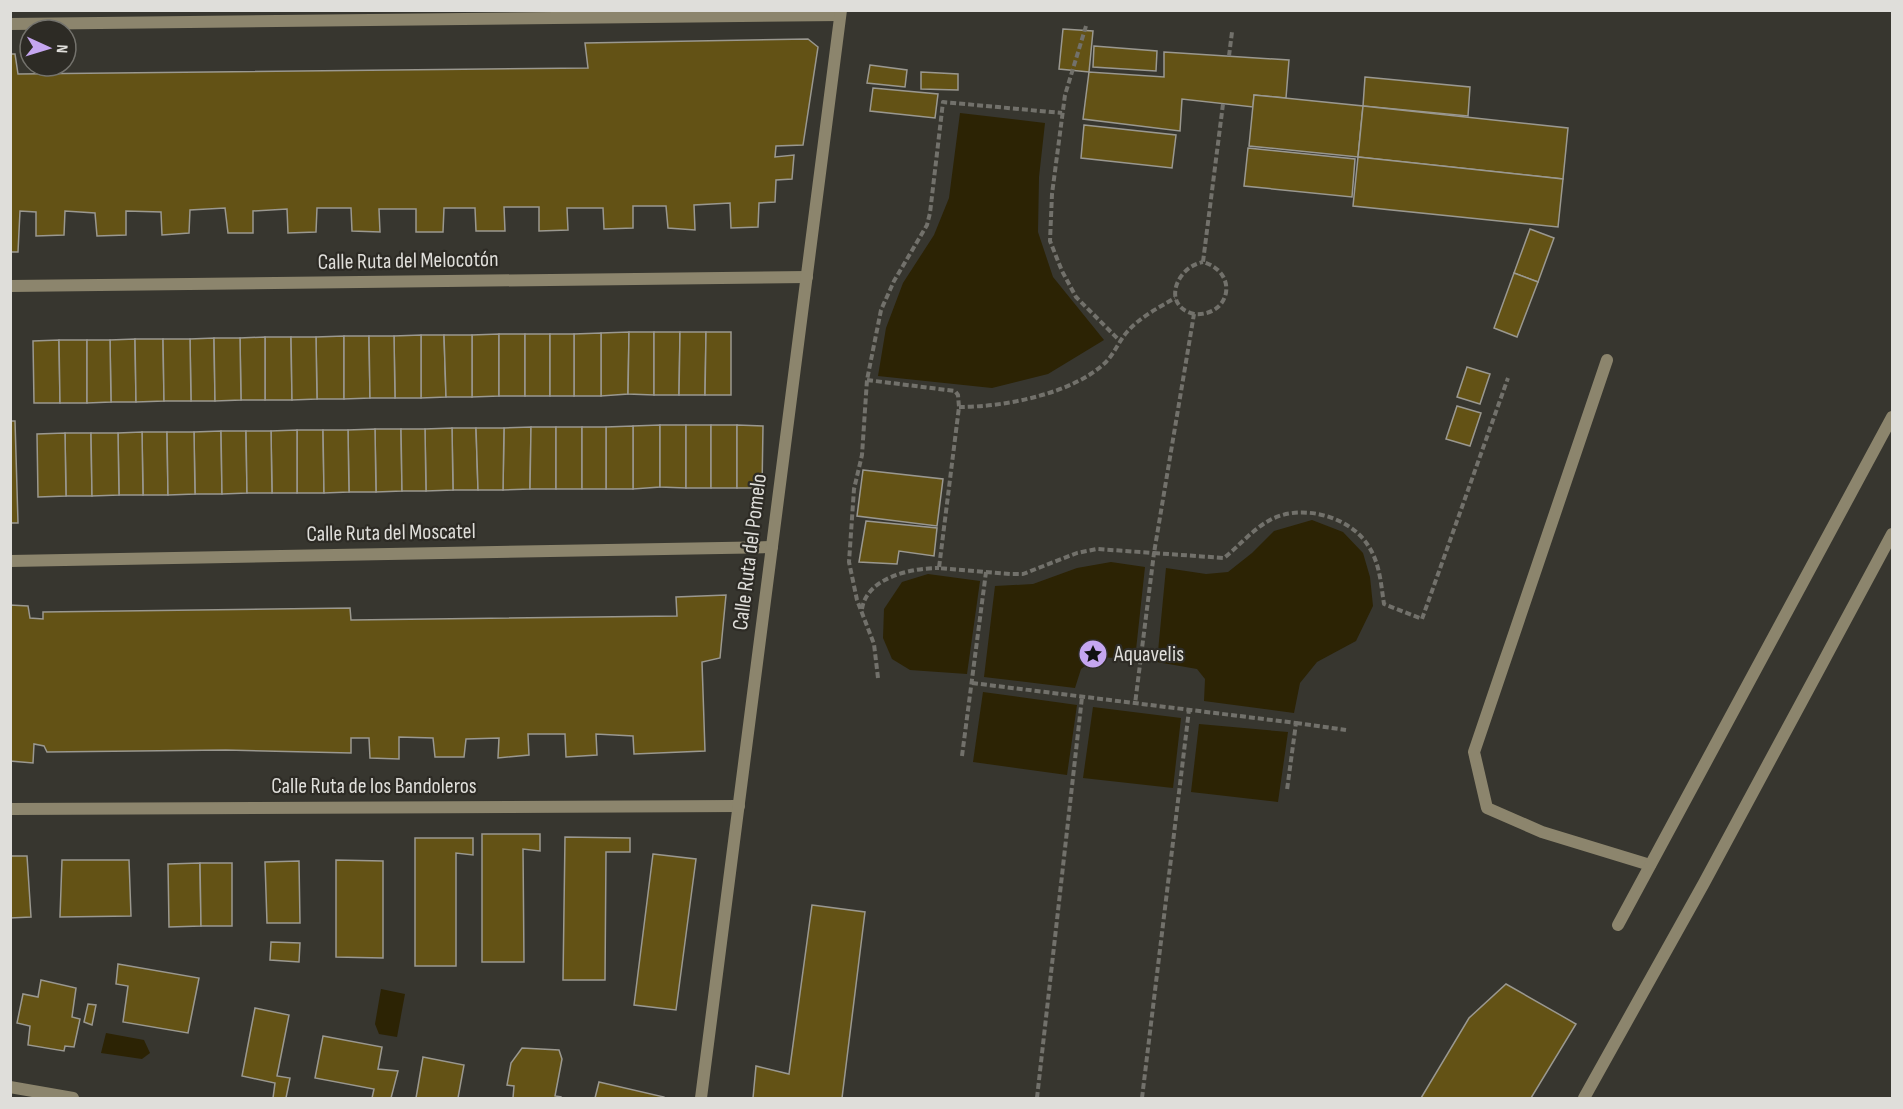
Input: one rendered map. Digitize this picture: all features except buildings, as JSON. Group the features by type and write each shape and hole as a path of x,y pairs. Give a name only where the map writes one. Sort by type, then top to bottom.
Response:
{"street":[{"path":"10,24 841,13"},
{"name":"Calle Ruta del Pomelo","path":"701,1098 841,13"},
{"name":"Calle Ruta del Melocotón","path":"10,286 807,278"},
{"path":"1607,360 1474,752 1486,808 1542,832 1650,865"},
{"path":"1618,925 1893,417"},
{"path":"1584,1098 1893,534"},
{"name":"Calle Ruta del Moscatel","path":"10,561 772,547"},
{"name":"Calle Ruta de los Bandoleros","path":"10,809 739,806"},
{"path":"10,1087 73,1098"}],"path":[{"path":"1086,26 1074,61 1062,112 1052,194 1050,241 1062,272 1076,297 1120,340"},
{"path":"1229,56 1232,32"},
{"path":"878,678 874,644 852,580 850,543 854,489 862,455 867,380 881,310 887,294 927,225 943,102 1062,112"},
{"path":"1203,262 1223,104"},
{"path":"1203,262 1213,265 1223,274 1228,287 1223,301 1213,311 1202,315 1182,309 1175,298 1176,284 1182,274 1191,266 1203,262"},
{"path":"959,407 981,407 1031,398 1086,378 1108,361 1127,332 1148,314 1175,298"},
{"path":"1135,704 1154,553 1194,314"},
{"path":"862,610 863,599 867,593 890,578 922,568 1023,574 1077,553 1097,549 1224,558 1270,520 1287,513 1306,512 1340,521 1356,532 1368,544 1376,560 1384,604 1422,619 1508,378"},
{"path":"867,380 956,391 958,395 959,407 939,568"},
{"path":"962,756 986,572"},
{"path":"972,683 1346,730"},
{"path":"1037,1098 1082,697"},
{"path":"1142,1098 1189,710"},
{"path":"1287,790 1296,723"}],"shaded area":[{"path":"960,113 1045,123 1039,177 1038,232 1053,277 1104,340 1048,374 992,388 878,376 886,328 903,283 934,235 949,198"},
{"path":"1312,520 1343,532 1363,553 1370,577 1373,606 1356,641 1317,662 1300,683 1294,713 1204,701 1205,679 1197,669 1157,662 1166,568 1206,574 1228,572 1274,531"},
{"path":"1111,562 1145,567 1135,659 1097,657 1081,669 1075,688 984,677 995,586 1033,584 1077,568"},
{"path":"928,574 980,581 967,674 910,670 892,659 883,638 884,609 902,582"},
{"path":"983,692 1077,705 1067,775 973,762"},
{"path":"1093,707 1181,718 1173,788 1083,778"},
{"path":"1199,724 1288,732 1278,802 1191,792"},
{"path":"381,989 405,994 397,1037 379,1034 375,1024"},
{"path":"106,1033 144,1040 150,1053 142,1059 101,1053"}],"place":[{"name":"Aquavelis","path":"1093,654"}]}
